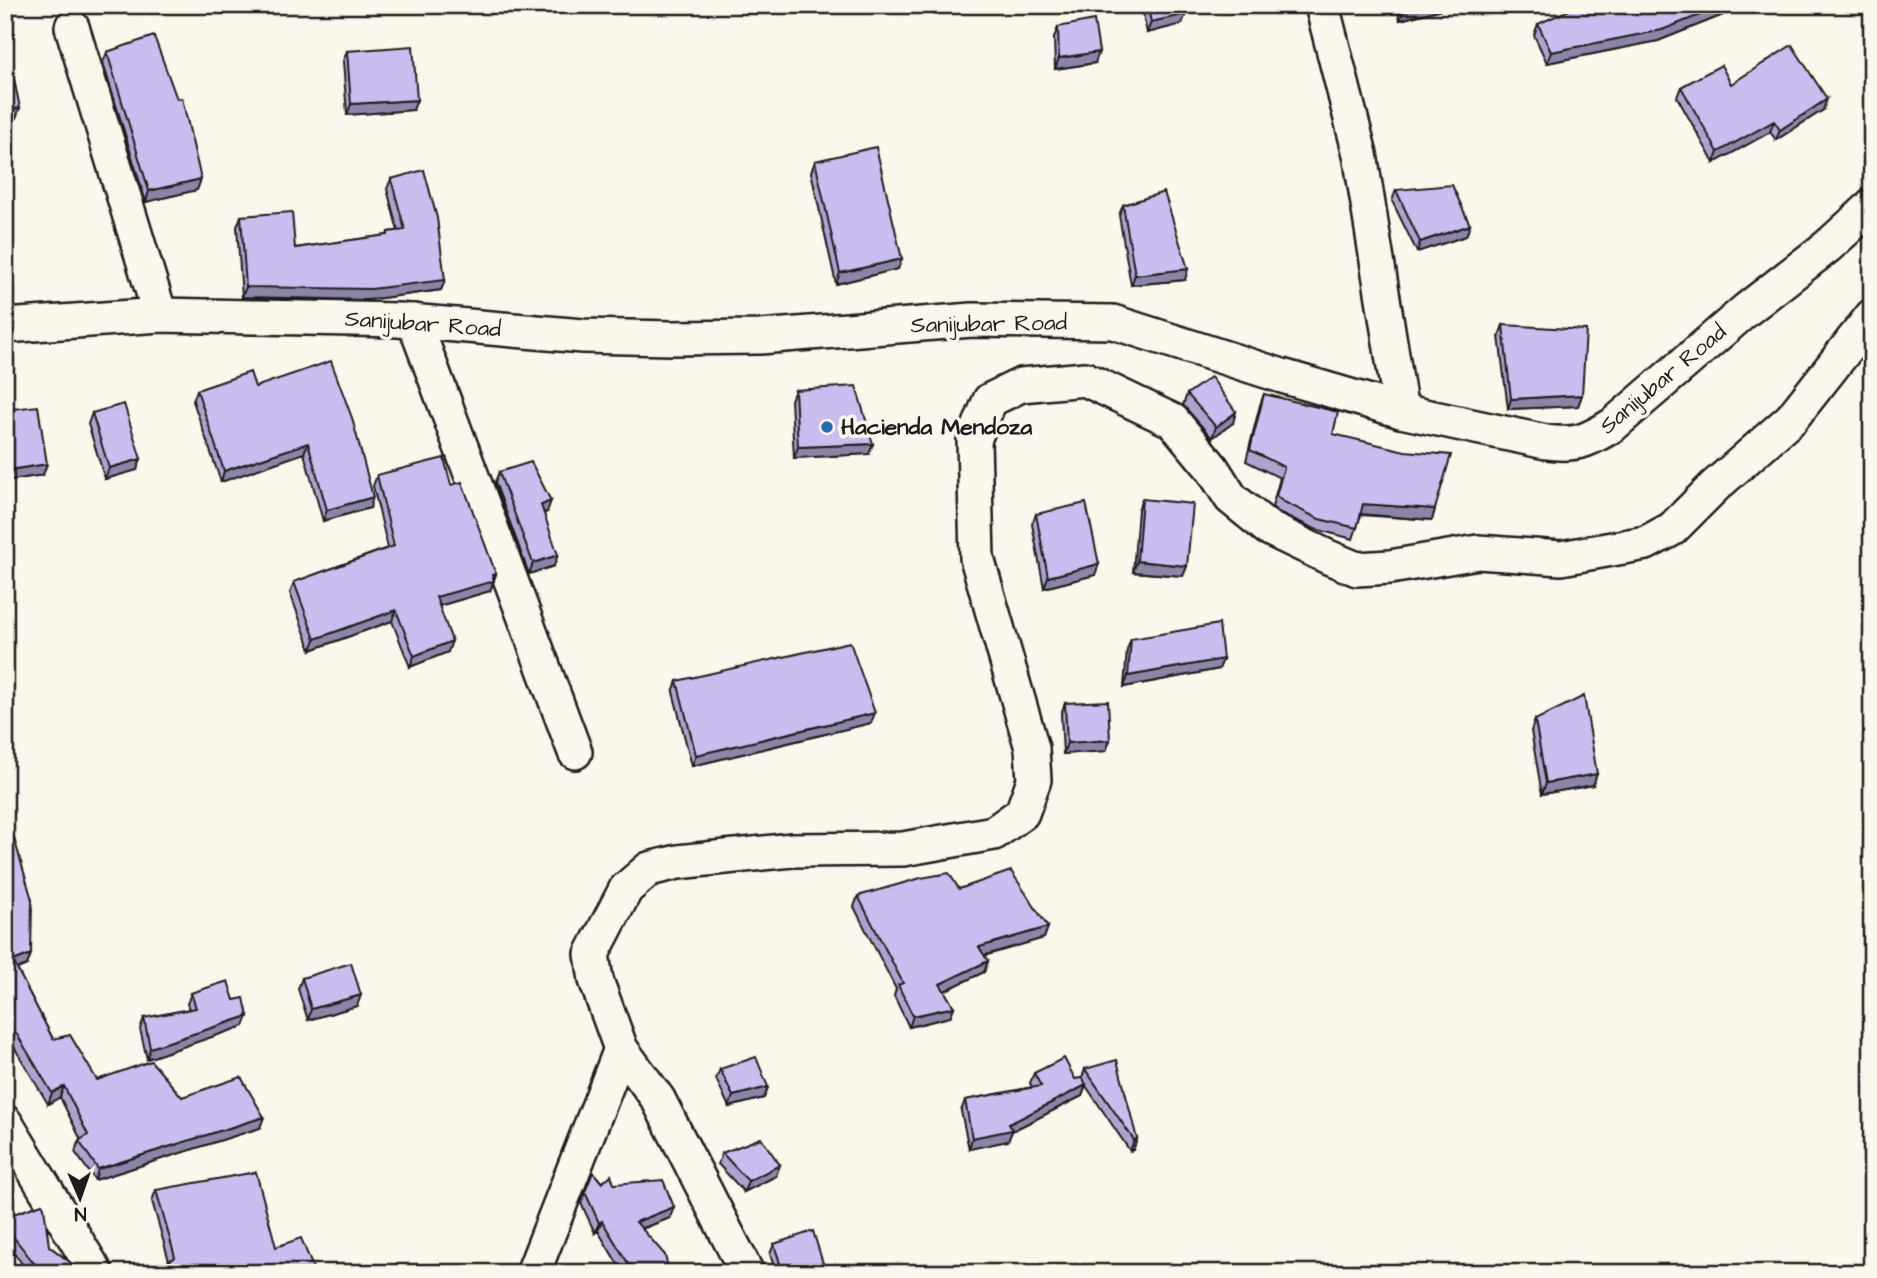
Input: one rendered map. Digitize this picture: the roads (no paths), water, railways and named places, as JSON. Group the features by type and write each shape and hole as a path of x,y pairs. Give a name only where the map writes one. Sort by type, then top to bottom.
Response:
{"street":[{"path":"1322,5 1360,154 1401,411"},
{"path":"72,27 160,315"},
{"name":"Sanijubar Road","path":"5,326 160,315 414,321 583,336 671,338 760,337 972,320 1113,322 1401,411 1568,445 1592,438 1613,425 1746,310 1828,246 1872,206"},
{"path":"747,1273 658,1099 621,1048 596,980 592,954 626,889 649,869 678,862 792,850 903,849 994,833 1022,813 1034,780 1032,748 978,558 974,440 990,400 1021,385 1085,379 1173,421 1212,468 1231,498 1268,528 1357,569 1390,567 1478,552 1561,558 1646,543 1672,529 1715,486 1791,419 1872,316"},
{"path":"414,321 575,752"},
{"path":"533,1273 621,1048"},
{"path":"5,1122 96,1273"}],"place":[{"name":"Hacienda Mendoza","path":"827,427"}]}
